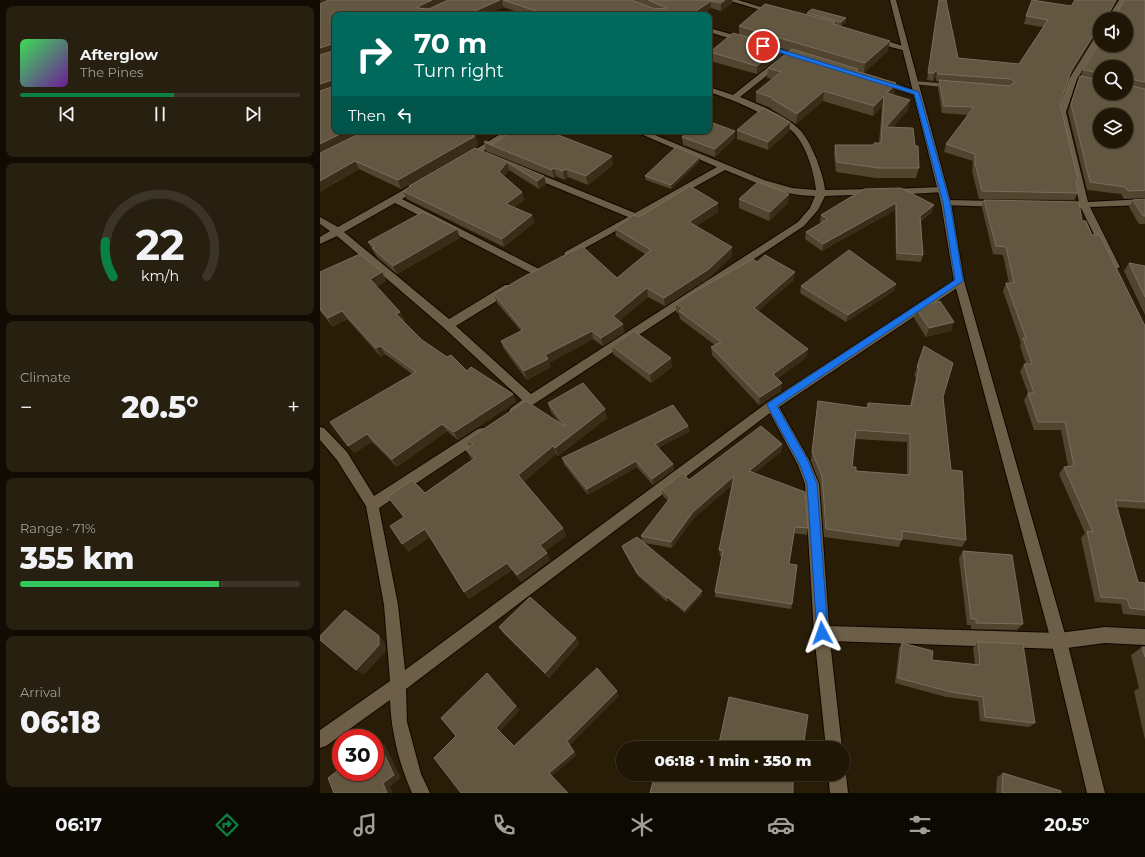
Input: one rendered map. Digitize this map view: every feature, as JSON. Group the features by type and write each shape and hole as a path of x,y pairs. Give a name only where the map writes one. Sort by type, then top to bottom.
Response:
{"street":[{"path":"730,0 784,15"},
{"path":"893,0 946,203 959,281 1060,640 1096,793"},
{"path":"1114,12 1122,0"},
{"path":"712,31 753,43"},
{"path":"868,38 905,48"},
{"path":"1093,49 1076,80 1062,112 1084,205 1119,275"},
{"path":"734,98 784,59"},
{"path":"869,78 916,88"},
{"path":"505,418 801,224 816,208 822,193 820,182 808,149 797,131 750,103 712,90"},
{"path":"456,163 506,134"},
{"path":"645,134 761,182 791,191 807,194 942,190"},
{"path":"476,151 491,157"},
{"path":"563,257 724,167"},
{"path":"520,169 636,217"},
{"path":"320,241 429,179"},
{"path":"395,199 540,270 448,325"},
{"path":"1069,205 1145,202"},
{"path":"946,203 1008,204"},
{"path":"320,220 337,231 448,325 531,401"},
{"path":"320,740 398,685 772,405 959,281"},
{"path":"772,405 804,464 812,484 822,633 833,741"},
{"path":"372,504 491,427"},
{"path":"320,432 342,456 372,504 391,605 398,685 398,722 413,776 421,793"},
{"path":"822,633 1060,640 1106,635 1145,637"},
{"path":"838,781 839,793"}],"lane":[{"path":"916,88 961,87"}],"building":[{"path":"329,0 432,0 419,6 418,8 429,9 448,0 500,0 473,12 332,12 332,44 320,48 320,4"},
{"path":"503,0 631,0 655,9 667,8 648,0 725,0 721,3 711,1 694,12 539,12"},
{"path":"939,0 946,0 958,58 1019,64 1048,20 1026,16 1032,0 1071,6 1075,0 1116,0 1110,12 1093,12 1093,36 1071,71 1060,104 1078,180 1076,180 1078,193 982,191 975,163 975,154 946,144 974,107 944,106 939,80 1010,86 1015,82 1011,79 938,74 937,70 934,73 928,73"},
{"path":"1124,0 1145,0 1145,82 1133,80 1133,60 1093,60 1093,72 1083,70 1094,52 1133,52 1133,12 1118,12"},
{"path":"765,4 835,22 833,24 890,41 865,63 739,26"},
{"path":"812,9 846,18 841,22 807,13"},
{"path":"733,33 781,47 757,66 712,53 712,50"},
{"path":"792,49 858,69 856,71 896,83 887,93 910,100 886,127 913,128 915,146 918,146 919,168 878,168 837,162 835,145 874,145 874,143 881,143 884,96 874,106 824,91 797,114 772,99 773,98 756,92 781,72 768,68"},
{"path":"332,51 332,80 320,84 320,55"},
{"path":"1080,76 1093,79 1093,100 1133,100 1133,86 1145,89 1145,190 1128,191 1125,187 1090,182 1071,104"},
{"path":"332,87 332,134 340,134 320,144 320,91"},
{"path":"763,108 790,122 768,142 737,130"},
{"path":"712,123 735,131 715,149 682,137 686,134 712,134"},
{"path":"359,134 470,134 475,136 398,180 355,161 320,181 320,153"},
{"path":"508,134 556,134 612,156 586,176 566,169 563,171 554,168 552,170 484,142 486,141 493,144"},
{"path":"676,147 700,157 671,185 645,176"},
{"path":"475,148 544,176 537,181 507,162 499,172 522,192 506,204 532,215 502,239 403,191 411,186 409,186"},
{"path":"758,182 789,194 770,212 739,199"},
{"path":"690,186 718,203 689,222 732,247 709,269 664,298 647,288 613,316 623,324 601,338 592,331 545,355 548,359 524,371 501,341 523,330 494,294 582,246 617,278 651,250 615,228 634,215 639,217"},
{"path":"901,188 934,205 920,216 923,255 897,253 896,203 823,244 806,232 828,219 821,215 864,189"},
{"path":"1145,199 1145,216 1143,216 1133,200"},
{"path":"984,200 1079,202 1082,221 1086,221 1092,235 1100,235 1145,326 1145,502 1115,500 1138,582 1145,583 1145,610 1130,608 1127,599 1101,597 1087,531 1093,532 1064,467 1074,466 1065,422 1038,422 1028,393 1034,393 1024,364 1032,364 1023,338 1026,338 1006,283 1014,283 1006,247 996,246"},
{"path":"423,212 457,229 393,266 372,248 375,247 368,242"},
{"path":"849,250 896,284 848,315 801,286"},
{"path":"360,254 382,272 370,279 400,312 396,314 422,340 447,357 451,355 467,371 471,367 513,394 454,432 442,424 392,459 367,434 348,446 330,422 416,372 380,346 376,348 342,311 328,318 320,309 320,272"},
{"path":"765,255 795,272 754,308 808,349 773,374 782,383 760,397 711,347 721,342 679,311 683,308 676,304 694,292 753,259 757,262"},
{"path":"1129,263 1145,266 1145,297"},
{"path":"940,301 954,322 929,328 917,310 925,305"},
{"path":"634,331 671,358 650,374 612,346"},
{"path":"924,346 953,363 943,397 951,470 962,471 966,540 902,531 902,540 826,529 822,476 812,452 818,401 868,408 868,403 911,406 919,368 917,367","holes":["856,430 910,434 910,475 856,471 856,467 852,467"]},
{"path":"583,383 605,409 555,448 553,446 518,475 563,528 540,545 547,553 517,575 507,563 464,592 425,529 402,544 390,526 404,517 388,497 412,480 425,493 475,458 466,450 473,444 467,440 526,401 566,427 548,403"},
{"path":"673,405 688,426 655,444 673,464 652,479 636,461 587,489 562,458"},
{"path":"761,426 782,444 749,471 805,492 808,528 795,527 789,564 797,565 792,604 715,592 723,550 719,550 734,476 693,512 671,542 641,536 670,498 662,489 683,473 689,480"},
{"path":"637,537 702,591 685,610 668,597 667,598 637,573 622,546"},
{"path":"963,551 1012,555 1023,624 976,623 976,619 971,619"},
{"path":"530,597 576,638 545,673 499,627"},
{"path":"345,610 379,636 379,645 356,670 320,640 320,636"},
{"path":"978,642 1023,644 1035,723 985,717 983,697 951,692 898,678 902,643 933,651 932,660 980,665"},
{"path":"1142,647 1145,647 1145,657"},
{"path":"597,668 617,691 567,741 574,752 549,773 568,793 461,793 434,758 456,736 441,718 487,673 516,706 496,728 514,746"},
{"path":"729,697 808,715 804,741 720,741"},
{"path":"384,754 394,775 383,783 387,793 334,793 328,778 332,775 332,781 384,781"},
{"path":"1003,773 1061,791 1061,793 1002,793"},
{"path":"653,781 793,781 793,793 650,793"}],"route":[{"path":"763,46 917,93 946,203 959,281 772,405 804,464 812,484 822,633"}]}
